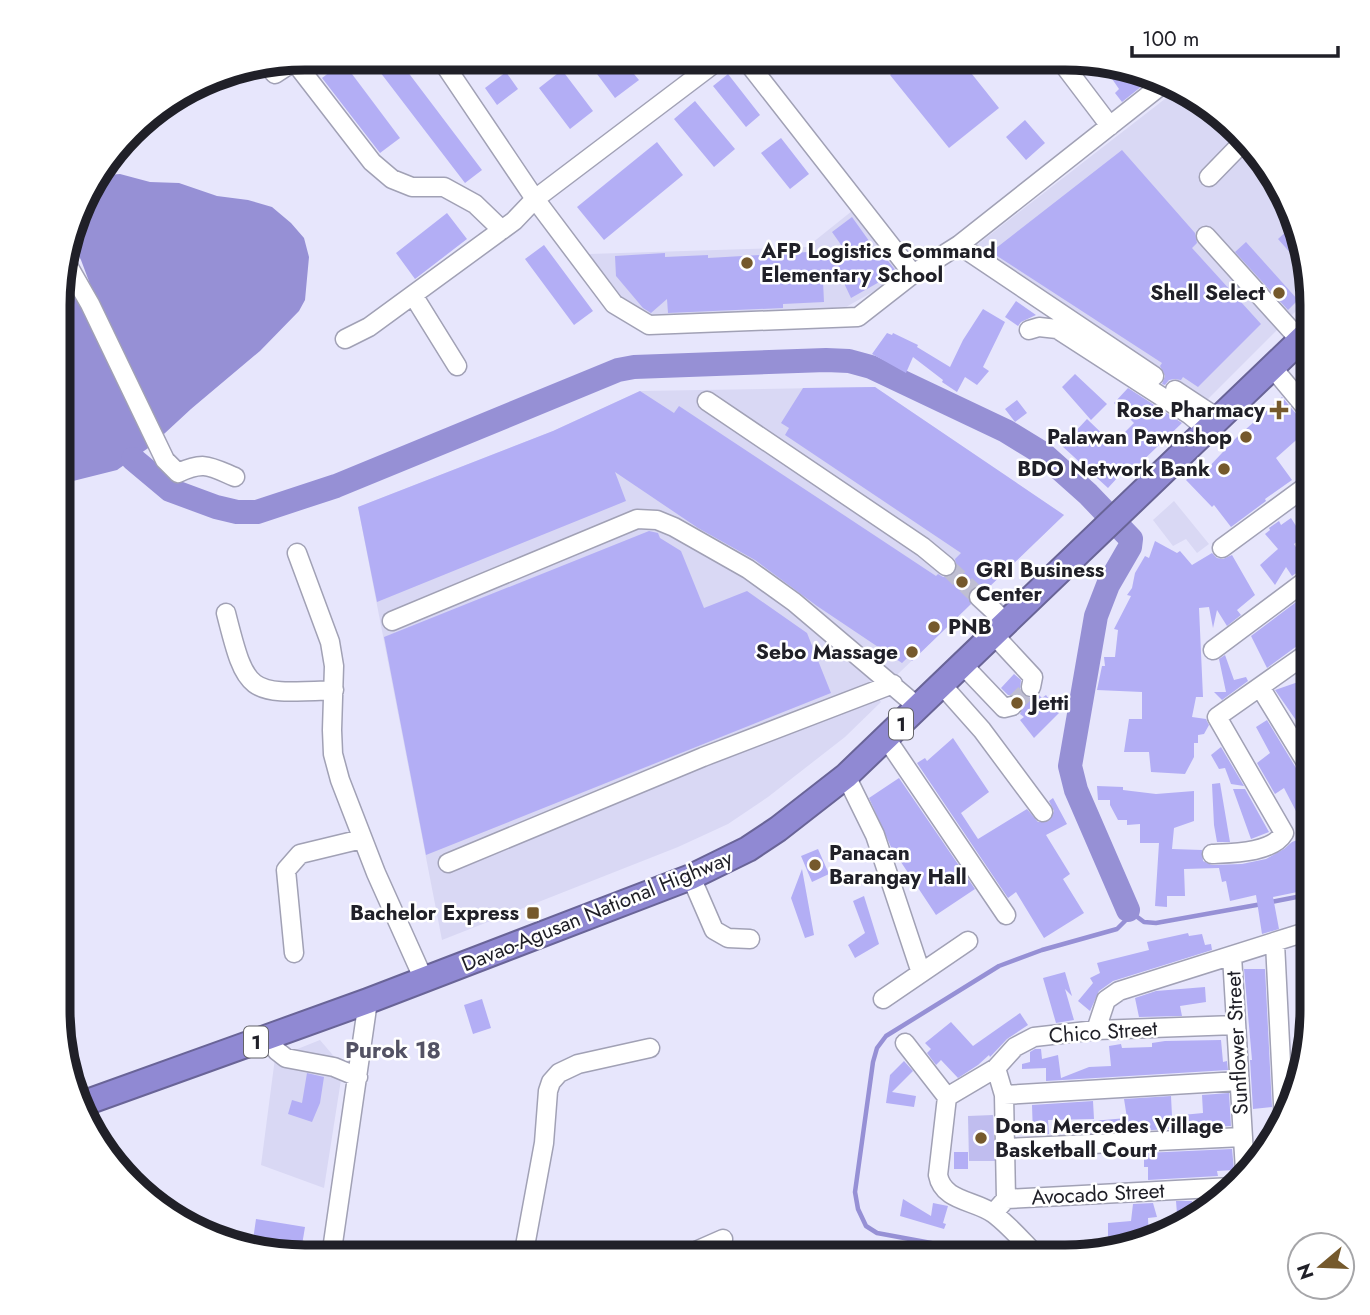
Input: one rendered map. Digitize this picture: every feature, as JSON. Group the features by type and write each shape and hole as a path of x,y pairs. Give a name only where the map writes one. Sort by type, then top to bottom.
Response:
{"highway":[{"name":"Davao-Agusan National Highway","path":"89,1102 424,980 691,877 748,849 846,776 1299,341"}],"street":[{"path":"304,70 372,162 392,178 412,187 444,187 475,204 502,230"},
{"path":"448,70 535,199 614,304 649,325 858,317 913,275 960,245 1157,89"},
{"path":"345,339 360,333 502,230 535,199 705,71"},
{"path":"754,71 913,275"},
{"path":"1068,71 1110,126"},
{"path":"1209,177 1238,147"},
{"path":"1206,236 1299,327"},
{"path":"960,245 1154,376"},
{"path":"72,274 90,304 165,460 178,473 196,464 207,465 235,477"},
{"path":"413,295 457,366"},
{"path":"1029,330 1039,327 1056,329 1190,415 1213,424"},
{"path":"1272,367 1299,399"},
{"path":"1175,390 1213,424"},
{"path":"707,401 923,547 946,566"},
{"path":"1222,548 1299,492"},
{"path":"392,621 638,519 657,520 708,544 748,569 794,602 918,707"},
{"path":"297,553 330,642 334,666 333,754 340,780 362,838 424,980"},
{"path":"1213,650 1299,586"},
{"path":"979,597 1033,677 1031,688"},
{"path":"226,613 236,654 250,681 261,688 280,693 334,690"},
{"path":"1212,853 1251,852 1279,839 1284,833 1217,717 1299,659"},
{"path":"963,665 1004,708 1012,706"},
{"path":"447,863 703,757 892,684"},
{"path":"942,685 982,730 1042,812"},
{"path":"1260,687 1299,751"},
{"path":"886,738 1006,915"},
{"path":"846,776 876,835 921,973"},
{"path":"294,953 286,870 300,855 362,838"},
{"path":"691,877 714,930 728,938 750,939"},
{"path":"1096,1030 1106,1000 1119,991 1299,935"},
{"path":"883,999 968,941"},
{"path":"1275,943 1283,1098"},
{"name":"Sunflower Street","path":"1232,956 1244,1162"},
{"path":"333,1244 368,1001"},
{"name":"Chico Street","path":"947,1097 996,1068 1014,1047 1034,1037 1096,1030 1236,1025"},
{"path":"268,1038 286,1058 334,1067 358,1077"},
{"path":"905,1043 947,1097 939,1183 950,1194 993,1213 1025,1244"},
{"path":"525,1244 544,1143 551,1082 559,1073 578,1064 650,1048"},
{"path":"993,1213 1006,1199 1004,1095 996,1068"},
{"path":"1004,1095 1239,1081"},
{"path":"1006,1148 1242,1137"},
{"name":"Avocado Street","path":"1006,1199 1219,1187"},
{"path":"712,1244 723,1239"}],"shaded area":[{"path":"1170,95 1220,128 1251,162 1269,188 1288,229 1295,259 1299,308 1207,400 973,248"},
{"path":"120,174 150,182 179,183 217,196 248,200 272,207 304,238 309,257 305,300 299,311 260,351 151,446 117,470 70,482 72,277 96,300 77,251 88,215 109,175"},
{"name":"AFP Logistics Command Elementary School","path":"857,207 906,273 846,307 652,320 616,299 589,254 807,247"},
{"path":"875,387 1064,515 876,695 881,702 845,737 768,797 728,824 678,847 442,940 358,507 553,431 640,391"},
{"path":"1174,501 1209,544 1197,553 1186,539 1173,546 1153,520"},
{"path":"320,1040 343,1067 324,1188 261,1165 275,1058"},
{"name":"Dona Mercedes Village Basketball Court","path":"993,1115 995,1161 969,1161 968,1116"}],"building":[{"path":"332,70 349,70 400,138 380,153 322,78"},
{"path":"406,70 482,170 465,183 380,72"},
{"path":"562,70 593,111 570,129 539,88"},
{"path":"594,70 639,70 634,74 639,80 615,98"},
{"path":"895,71 969,71 999,108 949,148 890,75"},
{"path":"506,72 518,89 497,105 485,88"},
{"path":"728,74 760,115 746,127 713,86"},
{"path":"1109,75 1145,84 1122,102 1115,93 1119,89"},
{"path":"695,101 735,149 714,167 674,119"},
{"path":"1025,120 1045,143 1026,160 1006,137"},
{"path":"781,138 809,174 790,189 761,153"},
{"path":"657,142 683,175 604,240 577,207"},
{"path":"1122,150 1195,233 1197,243 1192,248 1261,324 1198,387 1183,377 1181,380 1169,380 1165,385 1162,384 1165,376 1160,366 1162,363 991,252"},
{"path":"447,213 467,239 415,279 396,253"},
{"name":"AFP Logistics Command Elementary School","path":"852,217 877,252 880,251 897,272 851,298 843,281 823,281 824,302 783,304 783,308 668,313 667,299 651,313 643,308 616,276 615,256 665,253 665,257 708,255 708,258 808,252 809,259 851,259 832,232"},
{"path":"1288,230 1295,258 1278,239"},
{"path":"1246,242 1298,300 1288,310 1235,252"},
{"path":"544,245 593,311 574,325 525,259"},
{"path":"1016,301 1036,315 1018,326 1005,317"},
{"path":"983,309 1005,322 983,367 989,371 977,385 965,377 957,392 913,357 906,373 872,354 887,333 893,333 918,345 917,347 950,367"},
{"path":"1075,374 1107,404 1091,420 1062,387"},
{"path":"875,387 1064,515 987,589 981,586 971,589 968,595 971,604 912,661 908,657 902,663 755,560 698,528 615,472 626,501 377,602 358,507 553,431 640,391 674,413 679,406 936,576 951,576 957,569 955,559 961,553 785,435 789,428 781,423 803,388"},
{"path":"1128,388 1182,423 1133,470 1129,465 1108,488 1062,446 1087,419 1113,444 1134,423 1114,403"},
{"path":"1282,397 1299,417 1299,438 1276,458 1292,480 1231,527 1214,505 1212,507 1186,480 1202,465 1206,470 1237,437"},
{"path":"1017,400 1027,413 1015,422 1005,409"},
{"path":"1291,518 1299,531 1299,540 1294,544 1299,552 1299,571 1292,576 1286,567 1275,585 1260,565 1278,549 1265,534 1279,521 1281,525"},
{"path":"649,531 658,533 660,538 681,551 704,608 747,591 807,633 831,693 426,855 384,637"},
{"path":"1155,541 1177,553 1180,551 1192,565 1212,553 1223,559 1232,555 1255,595 1237,610 1241,615 1227,626 1217,610 1213,628 1209,607 1199,608 1203,697 1196,697 1192,717 1206,719 1209,725 1204,734 1198,735 1198,743 1194,743 1194,757 1185,774 1151,772 1149,752 1124,752 1129,719 1142,719 1142,692 1097,690 1102,666 1105,666 1104,657 1115,657 1118,630 1114,629 1131,596 1127,595 1132,588 1135,573 1145,556 1149,558"},
{"path":"1299,600 1299,645 1267,668 1251,636"},
{"path":"1225,655 1234,680 1246,677 1248,681 1222,700 1214,692 1226,692 1219,659"},
{"path":"1014,674 1021,680 1020,690 1023,695 1029,698 1039,695 1042,698 1046,695 1059,713 1034,738 1020,720 1024,717 1020,714 1023,704 1021,699 1008,695 1001,688"},
{"path":"1299,682 1299,725 1275,690"},
{"path":"1267,720 1299,773 1299,819 1284,788 1275,794 1257,763 1270,753 1256,727"},
{"path":"953,738 989,792 961,813 978,839 1027,809 1038,822 1049,821 1054,811 1049,801 1053,798 1067,824 1046,835 1070,874 1063,879 1084,913 1044,938 1016,892 1008,898 917,763 925,758 927,761"},
{"path":"1221,747 1244,786 1231,784 1225,768 1219,769 1211,755"},
{"path":"899,778 975,889 936,915 891,847 869,798"},
{"path":"1220,783 1230,842 1217,842 1214,825 1212,784"},
{"path":"1097,786 1123,787 1123,790 1156,794 1194,791 1194,821 1174,828 1172,849 1202,850 1203,861 1212,865 1242,864 1266,859 1299,839 1299,892 1273,897 1279,929 1262,934 1256,895 1230,901 1226,881 1222,882 1219,868 1184,869 1185,896 1167,896 1167,907 1155,906 1159,843 1140,843 1140,824 1127,825 1127,820 1118,820 1110,800 1098,800"},
{"path":"1233,789 1245,789 1269,832 1251,839"},
{"name":"Panacan Barangay Hall","path":"818,849 829,874 812,882 801,856"},
{"path":"802,869 814,935 805,938 791,898"},
{"path":"864,896 879,944 855,958 848,945 865,933 853,901"},
{"path":"1188,933 1189,936 1202,934 1205,945 1211,944 1212,950 1113,981 1099,991 1090,1011 1078,1001 1093,983 1090,978 1100,973 1097,963 1149,950 1147,942"},
{"path":"1244,969 1265,969 1272,1107 1253,1109 1252,1060"},
{"path":"1065,972 1072,996 1065,989 1074,1020 1056,1023 1043,978"},
{"path":"1205,987 1206,1002 1180,1006 1182,1016 1139,1017 1135,998 1156,991"},
{"path":"482,999 491,1028 473,1034 464,1005"},
{"path":"1020,1013 1028,1025 1007,1039 990,1057 989,1055 958,1078 941,1060 936,1065 927,1053 931,1049 925,1043 951,1022 973,1046"},
{"path":"1221,1040 1223,1062 1227,1061 1228,1070 1046,1081 1046,1068 1022,1069 1022,1064 1030,1062 1030,1052 1035,1049 1041,1049 1042,1059 1058,1055 1061,1078 1089,1067 1111,1066 1109,1046 1121,1044 1122,1048 1152,1047 1152,1043 1165,1041"},
{"path":"904,1061 913,1071 892,1092 916,1096 914,1107 886,1103 890,1075"},
{"path":"307,1073 324,1077 320,1103 312,1122 288,1114 292,1100 302,1103"},
{"path":"1229,1093 1231,1126 1093,1133 1092,1121 1127,1118 1124,1099 1171,1096 1172,1116 1203,1113 1202,1095"},
{"path":"1093,1101 1094,1119 1048,1120 1049,1134 1033,1135 1032,1105"},
{"path":"1232,1149 1234,1170 1217,1171 1218,1176 1148,1180 1148,1167 1144,1167 1144,1153"},
{"path":"954,1152 968,1152 968,1169 954,1169"},
{"path":"903,1199 931,1216 933,1203 948,1206 944,1229 900,1216"},
{"path":"1176,1201 1192,1201 1192,1207 1177,1216"},
{"path":"1153,1203 1157,1217 1148,1218 1149,1230 1132,1235 1108,1237 1108,1223 1131,1221 1133,1204"},
{"path":"256,1219 305,1227 302,1244 253,1239"}],"waterway":[{"path":"133,459 170,490 216,507 237,512 257,512 336,486 618,370 634,367 826,360 849,361 871,367 1006,431 1042,453 1088,494 1131,539 1130,547 1108,585 1096,616 1070,766 1076,790 1128,910"},
{"path":"1271,902 1299,897"},
{"path":"937,1244 877,1233 866,1226 858,1209 855,1192 873,1062 877,1048 886,1036 999,966 1042,950 1117,929 1125,921 1128,910 1144,922 1156,923 1262,904"}],"tunnel":[{"path":"946,566 979,597"},
{"path":"1012,706 1031,687"}],"place":[{"name":"AFP Logistics Command Elementary School","path":"747,263"},
{"name":"Shell Select","path":"1279,293"},
{"name":"Rose Pharmacy","path":"1279,410"},
{"name":"Palawan Pawnshop","path":"1246,437"},
{"name":"BDO Network Bank","path":"1224,469"},
{"name":"GRI Business Center","path":"962,582"},
{"name":"PNB","path":"934,627"},
{"name":"Sebo Massage","path":"912,652"},
{"name":"Jetti","path":"1017,703"},
{"name":"Panacan Barangay Hall","path":"815,865"},
{"name":"Bachelor Express","path":"533,913"},
{"name":"Dona Mercedes Village Basketball Court","path":"981,1138"}],"district":[{"name":"Purok 18","path":"393,1050"}]}
